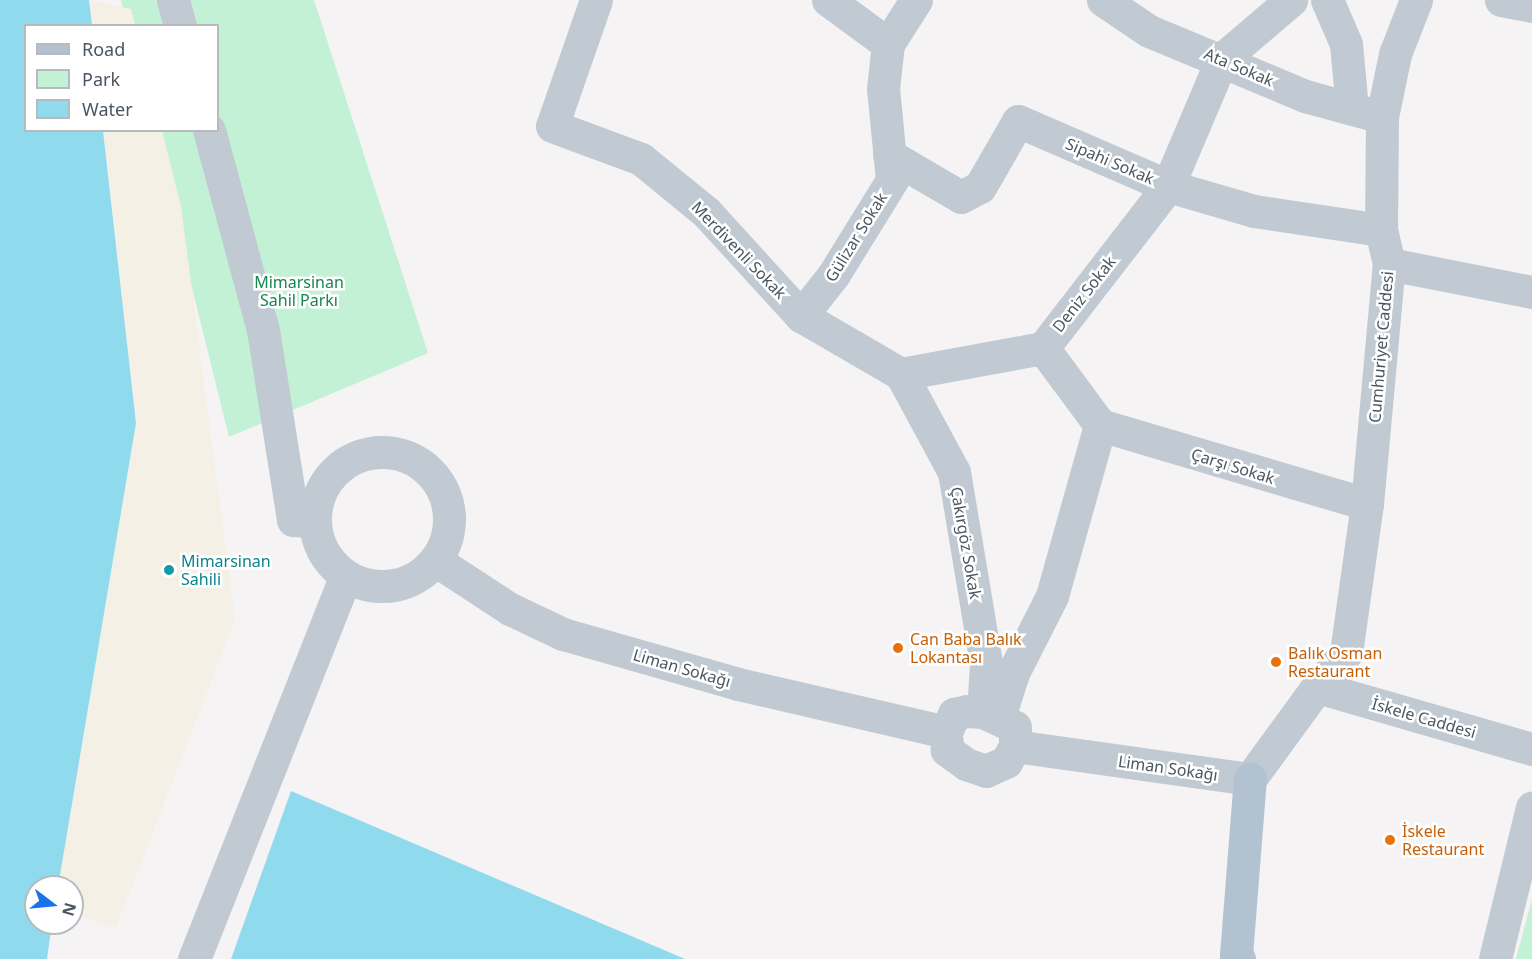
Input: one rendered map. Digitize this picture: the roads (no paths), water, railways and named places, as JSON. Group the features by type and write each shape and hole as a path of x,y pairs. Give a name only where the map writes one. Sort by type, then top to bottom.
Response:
{"main road":[{"path":"1239,959 1236,955 1250,780"}],"street":[{"path":"173,0 179,24"},
{"name":"Merdivenli Sokak","path":"596,0 552,126 641,159 706,212 801,316 904,379"},
{"path":"828,0 888,44 916,0"},
{"name":"Ata Sokak","path":"1103,0 1149,31 1222,59 1305,96 1367,113"},
{"name":"Deniz Sokak","path":"1100,425 1042,348 1168,186 1222,59 1291,0"},
{"path":"1327,0 1346,44 1367,113"},
{"name":"Cumhuriyet Caddesi","path":"1250,780 1317,687 1346,653 1367,504 1389,264 1381,230 1367,113 1395,54 1416,0"},
{"path":"1501,0 1532,6"},
{"name":"Gülizar Sokak","path":"801,316 834,274 892,180 883,90 888,44"},
{"name":"Sipahi Sokak","path":"889,155 961,197 980,187 1018,121 1168,186 1254,211 1381,230"},
{"path":"210,132 263,330 293,520 315,521"},
{"path":"1389,264 1532,292"},
{"path":"904,379 1042,348"},
{"name":"Çakırgöz Sokak","path":"904,379 954,472 986,664 991,714"},
{"path":"991,714 1052,597 1100,425"},
{"name":"Çarşı Sokak","path":"1100,425 1367,504"},
{"path":"386,452 414,459 436,478 448,505 448,534 435,560 416,577 394,586 369,585 346,576 328,560 317,537 315,521 321,489 343,465 356,456 386,452"},
{"name":"Liman Sokağı","path":"435,560 510,609 563,634 738,684 946,732"},
{"path":"194,959 346,576"},
{"name":"İskele Caddesi","path":"1317,687 1532,749"},
{"path":"954,714 991,714 1015,727 1015,746 1006,762 986,771 966,764 947,750 946,732 954,714"},
{"name":"Liman Sokağı","path":"1015,746 1250,780"},
{"path":"1495,959 1532,807"}],"water":[{"path":"0,0 89,0 92,24 24,24 24,132 103,132 136,423 60,875 24,875 24,935 50,935 47,959 0,959"},
{"path":"291,791 685,959 231,959"}],"place":[{"name":"Mimarsinan Sahili","path":"169,570"},
{"name":"Can Baba Balık Lokantası","path":"898,648"},
{"name":"Balık Osman Restaurant","path":"1276,662"},
{"name":"İskele Restaurant","path":"1390,840"}],"park label":[{"name":"Mimarsinan Sahil Parkı","path":"299,291"}]}
